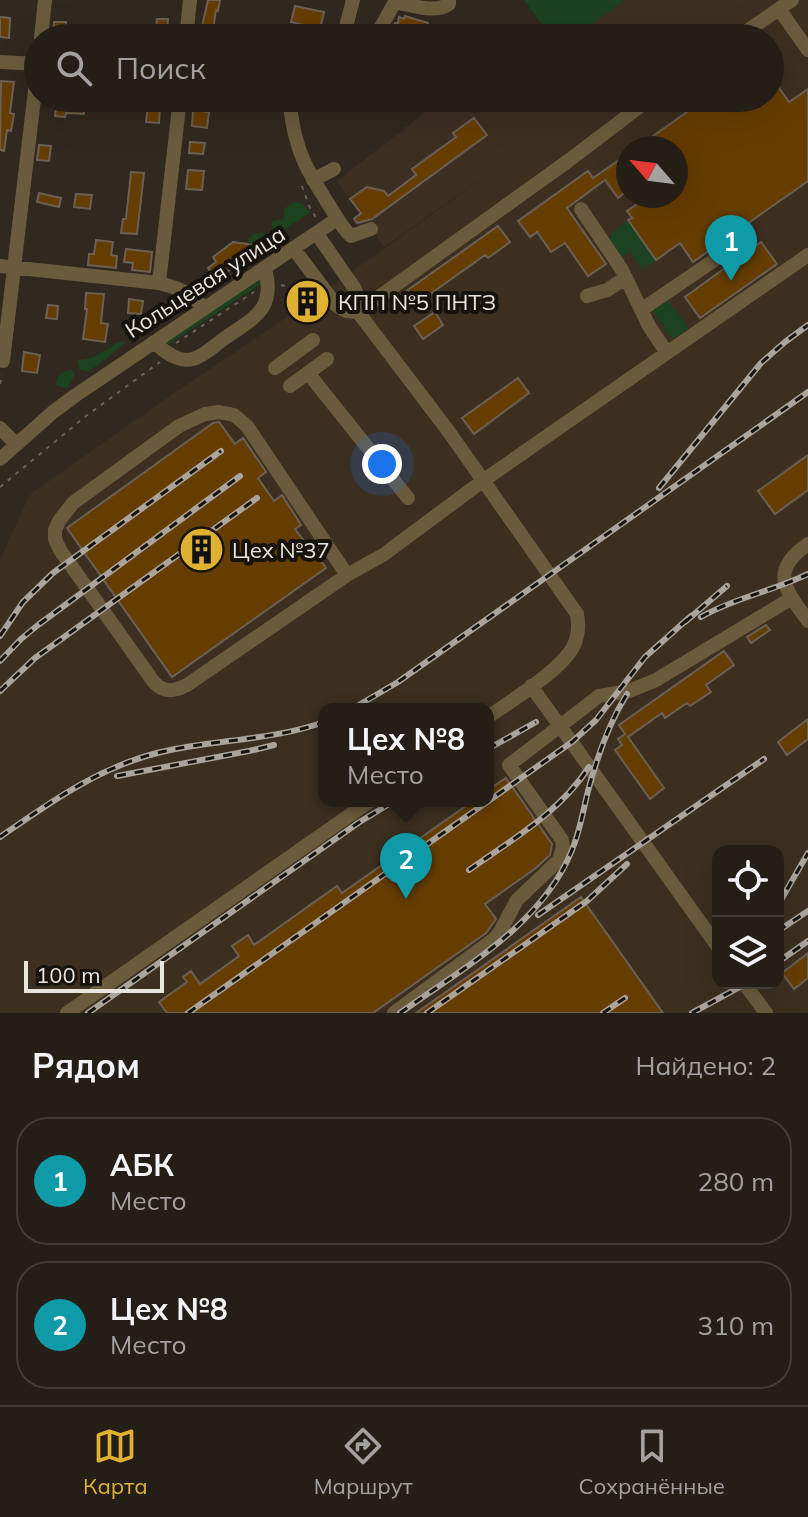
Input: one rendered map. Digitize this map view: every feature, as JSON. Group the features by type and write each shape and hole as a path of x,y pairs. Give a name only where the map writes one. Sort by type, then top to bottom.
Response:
{"street":[{"path":"42,24 45,0"},
{"path":"187,24 190,0"},
{"path":"347,24 353,0"},
{"path":"383,24 395,1 435,9 445,7 449,0"},
{"path":"757,24 786,4 808,50"},
{"path":"0,62 24,64"},
{"path":"3,361 7,267 31,112"},
{"path":"159,283 178,112"},
{"path":"292,112 297,147 337,219 351,236 371,229"},
{"path":"294,249 340,309 358,312 633,112"},
{"path":"313,180 334,169"},
{"path":"581,209 615,259 649,326 667,353"},
{"name":"Кольцевая улица","path":"0,459 76,395 204,309 267,276 294,249 337,219"},
{"path":"317,234 357,293 358,312 428,394 474,469 577,614 579,626 573,648 555,667 494,713"},
{"path":"347,575 247,426 239,417 224,412 205,414 179,426 73,503 55,530 60,550 153,681 159,688 172,691 187,685 347,575 383,555 484,480 808,255"},
{"path":"641,310 719,257"},
{"path":"7,267 159,283 183,290 204,309"},
{"path":"154,342 177,358 191,360 261,310 269,291 267,276"},
{"path":"587,296 607,290 626,278"},
{"path":"275,368 313,340"},
{"path":"290,386 327,359"},
{"path":"308,373 408,498"},
{"path":"0,428 16,444"},
{"path":"808,544 790,558 784,569 792,598 808,621"},
{"path":"394,1013 493,940 517,900 562,854 562,840 509,765 599,696 629,691 656,680 792,598"},
{"path":"531,686 712,939"},
{"path":"67,1013 361,807"},
{"path":"748,989 766,1013"}],"path":[{"path":"0,487 86,416 167,357 169,348 267,276 304,291"}],"shaded area":[{"path":"625,0 808,0 808,1013 0,1013 0,560 28,498 167,398 299,309 294,302 310,290 316,297 510,159 475,112 784,112 784,24 592,24"},
{"path":"426,112 475,113 510,159 384,247 367,223 360,227 354,219 360,213 337,181"}],"green space":[{"path":"524,0 625,0 592,24 542,24"},
{"path":"294,202 303,204 310,212 281,233 267,251 263,254 248,242 247,239 255,234 270,235 274,231 271,221 284,219 284,209"},
{"path":"628,220 656,260 643,270 630,252 620,258 609,239"},
{"path":"261,279 262,283 166,346 162,344"},
{"path":"668,300 689,329 674,338 668,335 654,312"},
{"path":"126,341 89,372 80,370 78,360 92,358"},
{"path":"72,370 75,374 70,385 65,388 56,385 60,374"}],"building":[{"path":"208,0 220,0 214,24 203,24"},
{"path":"295,6 324,12 321,24 291,22"},
{"path":"405,16 428,23 394,24 398,23 399,17 404,19"},
{"path":"0,17 10,18 9,38 0,37"},
{"path":"157,19 168,19 167,24 156,24"},
{"path":"1,81 14,82 10,113 14,114 11,131 7,130 4,151 0,150"},
{"path":"808,89 808,181 693,262 680,243 656,260 628,220 632,218 627,211 631,208 688,208 688,136 653,136 687,112 784,112 784,95 789,102"},
{"path":"55,112 84,112 66,113 65,117 55,116"},
{"path":"147,112 160,112 159,123 146,122"},
{"path":"193,112 209,112 207,128 192,126"},
{"path":"474,118 487,135 372,219 357,223 354,219 361,213 350,199 367,187 384,191 388,196 416,175 412,169 456,137 453,133"},
{"path":"190,142 205,143 203,154 189,153"},
{"path":"39,145 51,146 49,161 37,160"},
{"path":"616,162 616,195 605,180 567,208 606,264 588,276 565,243 551,252 537,232 530,237 518,221 588,171 593,178"},
{"path":"188,170 204,171 202,190 186,189"},
{"path":"131,172 144,173 137,234 121,233 123,219 126,219"},
{"path":"39,193 61,198 59,207 37,202"},
{"path":"76,194 92,195 90,209 74,207"},
{"path":"498,226 510,242 488,258 485,255 412,307 410,304 406,307 398,297"},
{"path":"96,240 113,242 111,255 117,256 116,268 88,265 89,254 94,254"},
{"path":"233,242 253,245 256,251 216,280 208,268 216,262 213,257"},
{"path":"761,242 777,264 700,318 685,297"},
{"path":"126,249 152,252 150,272 132,270 133,263 124,262"},
{"name":"КПП №5 ПНТЗ","path":"310,290 319,302 304,314 294,302"},
{"path":"86,293 104,294 101,323 108,324 105,342 83,339"},
{"path":"129,299 143,301 141,314 128,313"},
{"path":"48,305 58,306 57,319 46,318"},
{"path":"435,312 443,325 423,339 414,326"},
{"path":"24,352 40,355 37,373 22,371"},
{"path":"518,378 529,393 474,434 462,418"},
{"name":"Цех №37","path":"219,422 235,444 243,438 266,472 258,478 274,501 282,495 301,525 295,529 306,544 312,540 319,551 315,553 326,568 172,677 67,528 213,423"},
{"path":"808,455 808,490 775,514 758,491"},
{"path":"766,625 770,630 751,643 747,637"},
{"path":"724,651 734,665 706,685 711,692 665,718 662,713 628,737 664,788 650,799 615,750 622,745 618,739 625,734 619,725"},
{"path":"808,719 808,739 787,755 778,742"},
{"path":"506,778 552,844 550,855 485,904 496,919 486,933 373,1013 167,1013 159,1002 187,982 183,977 191,971 200,984 239,956 232,946 248,935 254,945 337,886 342,893 464,807 494,807 494,786"},
{"path":"581,897 663,1013 416,1013"},
{"path":"808,953 808,978 794,989 784,971"}],"railway":[{"path":"659,488 761,363 808,325"},
{"path":"362,703 398,682 808,392"},
{"path":"0,636 23,602 53,573 221,451"},
{"path":"0,661 38,625 240,476"},
{"path":"0,691 35,658 257,498"},
{"path":"701,617 808,574"},
{"path":"685,622 727,586"},
{"path":"494,797 572,742 596,720 645,657 691,616"},
{"path":"400,1013 498,943 521,923 559,877 575,843 604,741 627,694"},
{"path":"494,746 536,722"},
{"path":"0,837 77,787 138,758 181,748 284,733 318,724"},
{"path":"117,776 274,745"},
{"path":"538,915 764,759"},
{"path":"469,870 550,811 589,767"},
{"path":"88,1013 384,807"},
{"path":"188,1013 480,807"},
{"path":"784,895 808,853"},
{"path":"427,1013 587,901 627,864"},
{"path":"784,927 808,911"},
{"path":"784,958 808,941"},
{"path":"692,1013 736,989"},
{"path":"603,1013 625,998"}],"place":[{"name":"АБК","path":"731,281"},
{"name":"КПП №5 ПНТЗ","path":"307,302"},
{"name":"Цех №37","path":"201,550"},
{"name":"Цех №8","path":"406,899"}]}
